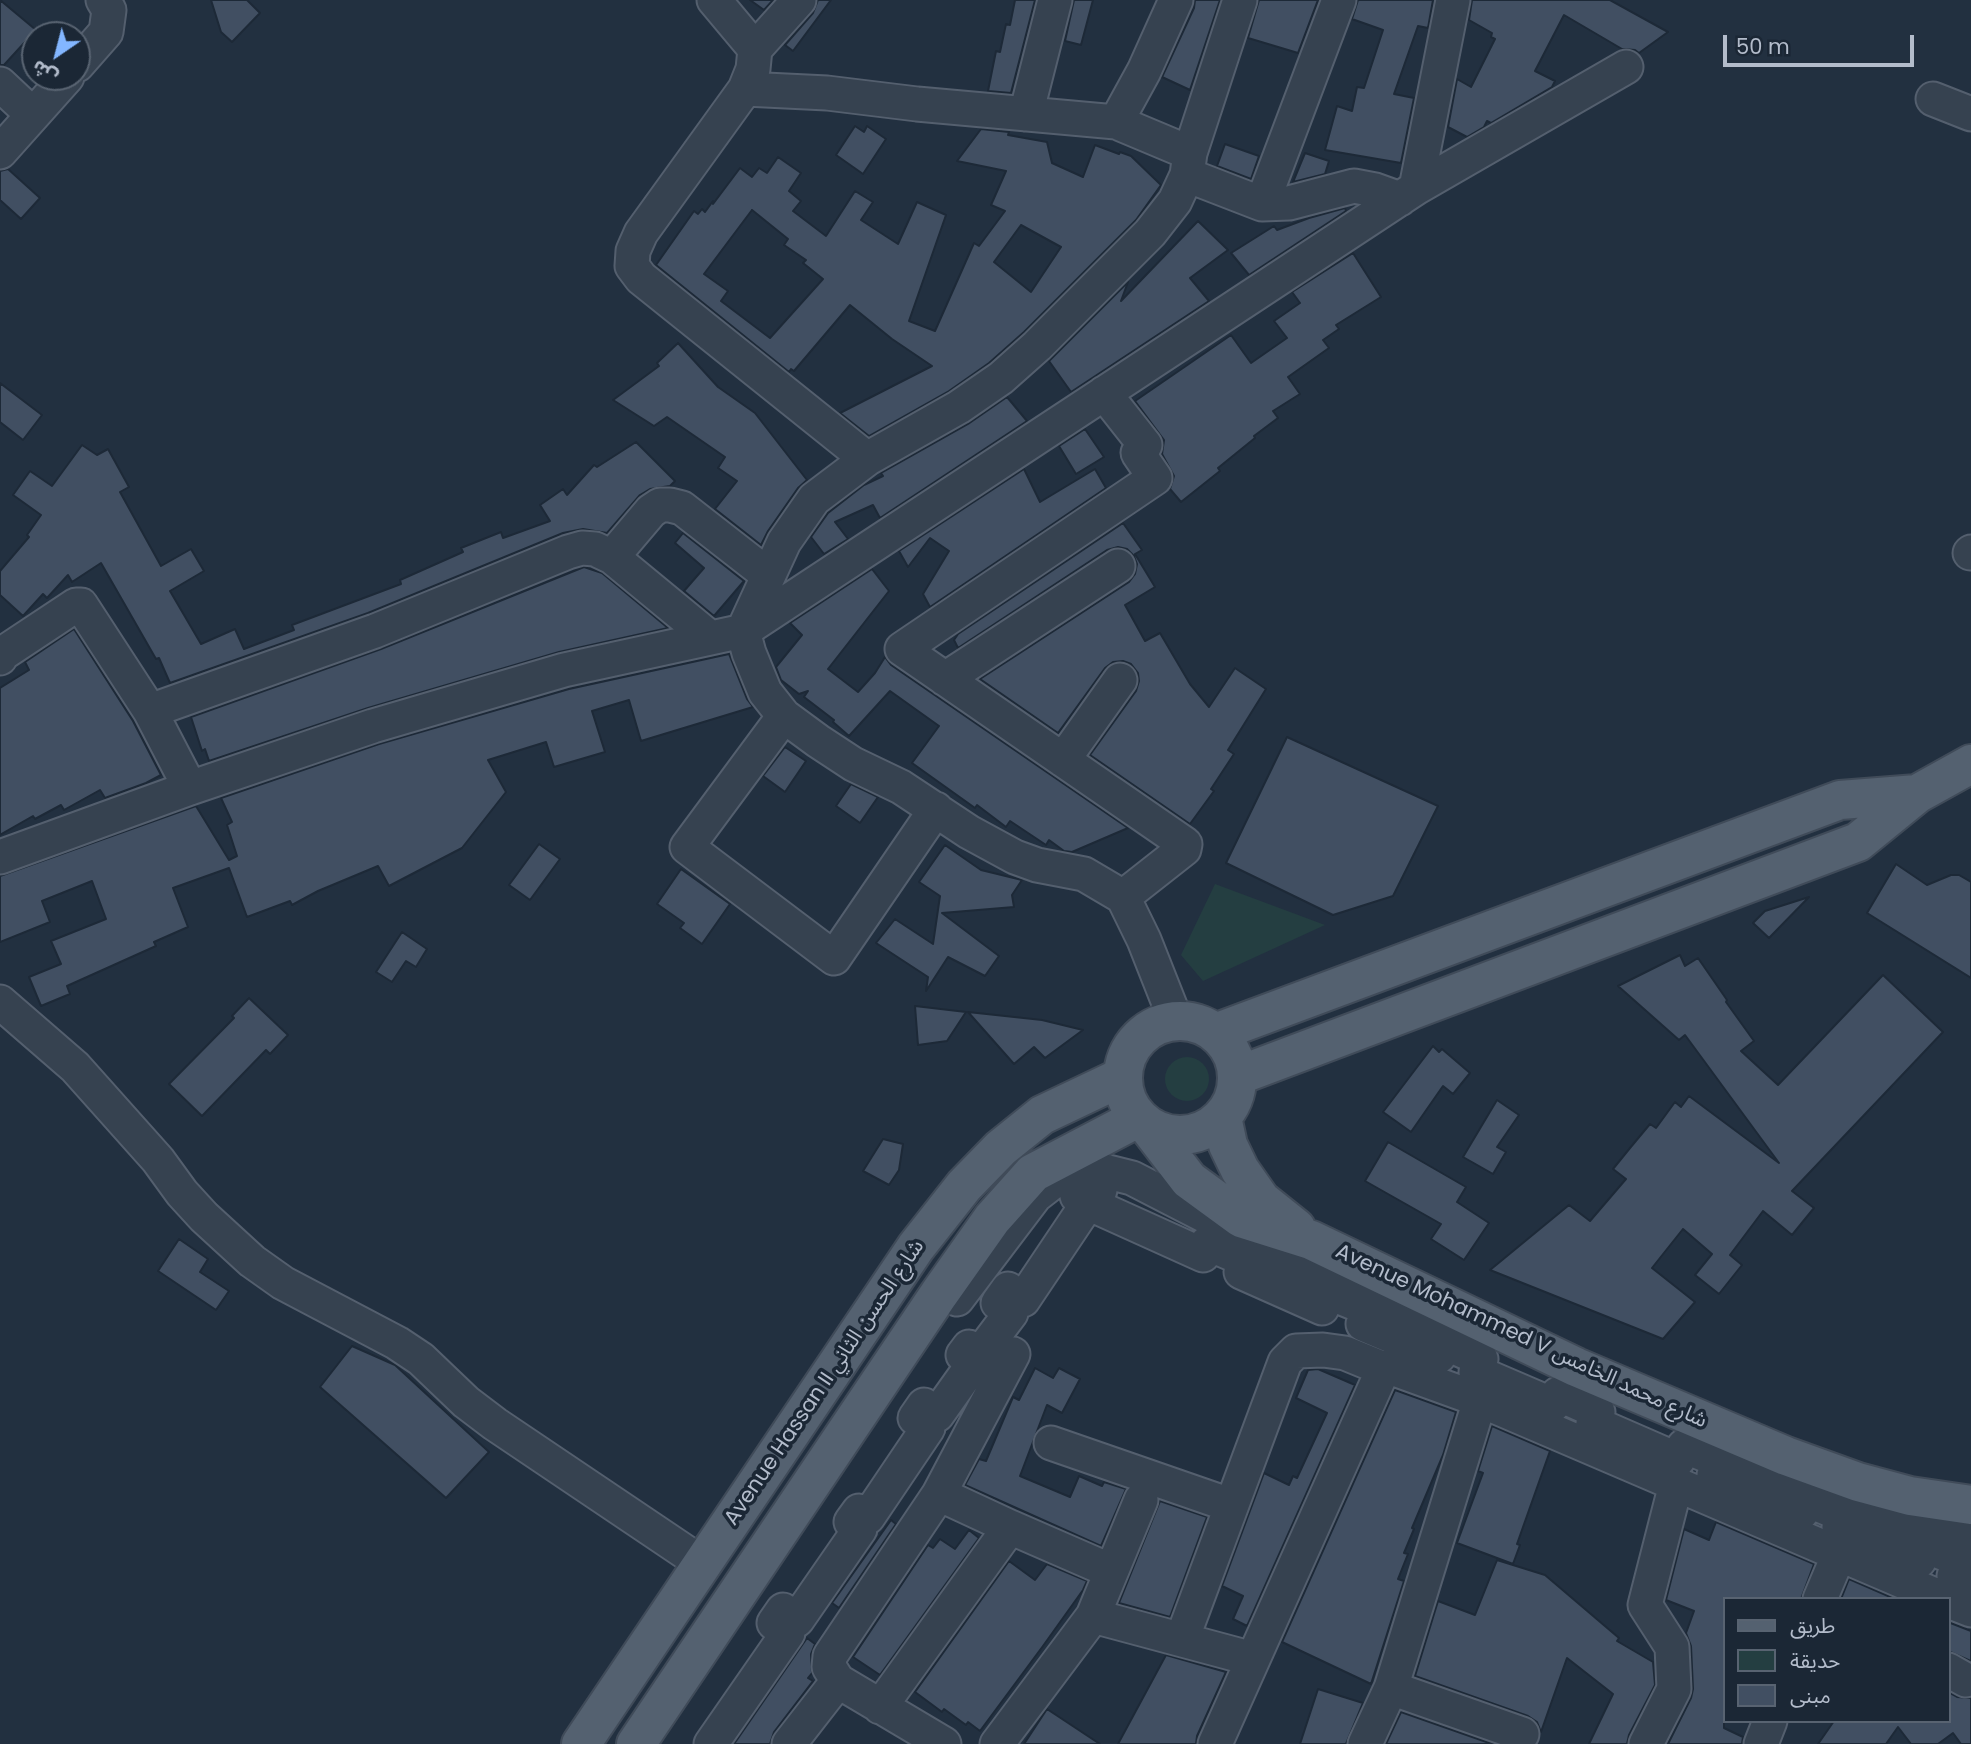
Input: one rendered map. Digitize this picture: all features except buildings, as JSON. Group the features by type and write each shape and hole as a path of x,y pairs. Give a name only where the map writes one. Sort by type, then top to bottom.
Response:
{"main road":[{"path":"1237,1076 1858,842 1917,794 1971,764"},
{"path":"1215,1033 1840,800 1917,794"},
{"path":"1176,1021 1196,1024 1215,1033 1230,1052 1237,1076 1231,1105 1222,1117 1209,1128 1194,1134 1177,1135 1161,1132 1142,1121 1126,1099 1122,1077 1129,1050 1138,1038 1149,1030 1176,1021"},
{"name":"Avenue Hassan II شارع الحسن الثاني","path":"581,1744 916,1247 964,1186 1001,1149 1042,1115 1122,1077"},
{"name":"Avenue Mohammed V شارع محمد الخامس","path":"1222,1117 1228,1145 1240,1170 1261,1200 1311,1240"},
{"path":"636,1744 992,1219 1033,1173 1142,1121"},
{"name":"Avenue Mohammed V شارع محمد الخامس","path":"1142,1121 1189,1180 1241,1218 1311,1240 1576,1367 1786,1456 1858,1482 1910,1496 1971,1505"}],"street":[{"path":"91,49 106,32 108,10 103,0"},
{"path":"714,0 755,49"},
{"path":"799,0 755,49 753,69 745,89 641,233 633,251 632,266 641,278 867,459"},
{"path":"1026,114 1055,0"},
{"path":"1116,122 1144,71 1176,0"},
{"path":"1176,1021 1144,940 1123,897 1084,874 1037,865 1015,857 969,832 901,787 853,764 785,716 765,692 748,653 743,631 784,542 814,499 867,459 959,407 1010,370 1150,233 1175,201 1240,0"},
{"path":"1262,204 1339,0"},
{"path":"1408,193 1453,0"},
{"path":"0,857 190,788 373,726 564,670 743,631 1408,193 1626,67"},
{"path":"0,84 33,115"},
{"path":"745,89 827,93 1116,122 1262,204 1289,203 1354,186 1408,193"},
{"path":"0,152 54,91"},
{"path":"1933,99 1971,114"},
{"path":"1104,393 1145,445 1138,453 1155,478 902,649 1185,844 1184,849 1123,897"},
{"path":"612,557 651,511 660,505 670,505 682,508 768,575"},
{"path":"150,711 375,631 582,548 595,549 612,557 709,638"},
{"path":"945,679 1118,566"},
{"path":"1,655 76,605 81,605 150,711 190,788"},
{"path":"1063,760 1120,680"},
{"path":"785,716 687,847 834,958 936,809"},
{"path":"0,1002 75,1067 158,1160 182,1193 227,1240 252,1261 283,1283 373,1329 421,1359 466,1402 495,1424 703,1564"},
{"path":"649,1744 944,1316 1035,1196 1053,1182 1082,1170 1111,1171 1132,1178 1330,1280 1504,1364 1656,1429 1698,1443 1846,1505 1892,1519 1971,1533"},
{"path":"711,1744 788,1633 774,1623 783,1610 797,1620 860,1529 851,1522 859,1511 868,1517 928,1428 915,1418 924,1405 937,1415 974,1363 963,1355 969,1347 979,1354 1011,1313 998,1303 1008,1289 1023,1300 1088,1203 1077,1196 1087,1182 1100,1190 1090,1204 1102,1210 1203,1255 1207,1243 1246,1260 1241,1272 1322,1308 1327,1292 1369,1309 1363,1324 1439,1356 1445,1343 1481,1359 1476,1372 1553,1405 1558,1394 1598,1412 1593,1423 1678,1460 1684,1446 1720,1461 1714,1475 1802,1512 1807,1500 1843,1515 1839,1527 1919,1561 1925,1546 1960,1560 1954,1576 1971,1584"},
{"path":"1182,1639 1284,1362 1296,1352 1323,1350 1345,1353 1384,1369 1394,1368 1480,1400 1939,1597"},
{"path":"944,1744 838,1681 829,1667 830,1656 939,1494 1013,1354"},
{"path":"1216,1744 1384,1369"},
{"path":"1365,1744 1391,1688 1480,1400"},
{"path":"1051,1443 1230,1505"},
{"path":"1646,1744 1674,1689 1672,1647 1646,1605 1676,1484"},
{"path":"939,1494 1111,1571"},
{"path":"997,1744 1093,1616 1142,1500"},
{"path":"880,1707 1010,1527"},
{"path":"1821,1597 1839,1554"},
{"path":"1950,1602 1971,1611"},
{"path":"1093,1616 1253,1659"},
{"path":"789,1744 838,1681"},
{"path":"1391,1688 1522,1734"},
{"path":"1761,1744 1769,1723"}],"green space":[{"path":"1215,884 1325,925 1203,981 1181,955"},
{"path":"1187,1057 1202,1064 1209,1079 1202,1094 1187,1101 1172,1094 1165,1079 1172,1064"}]}
